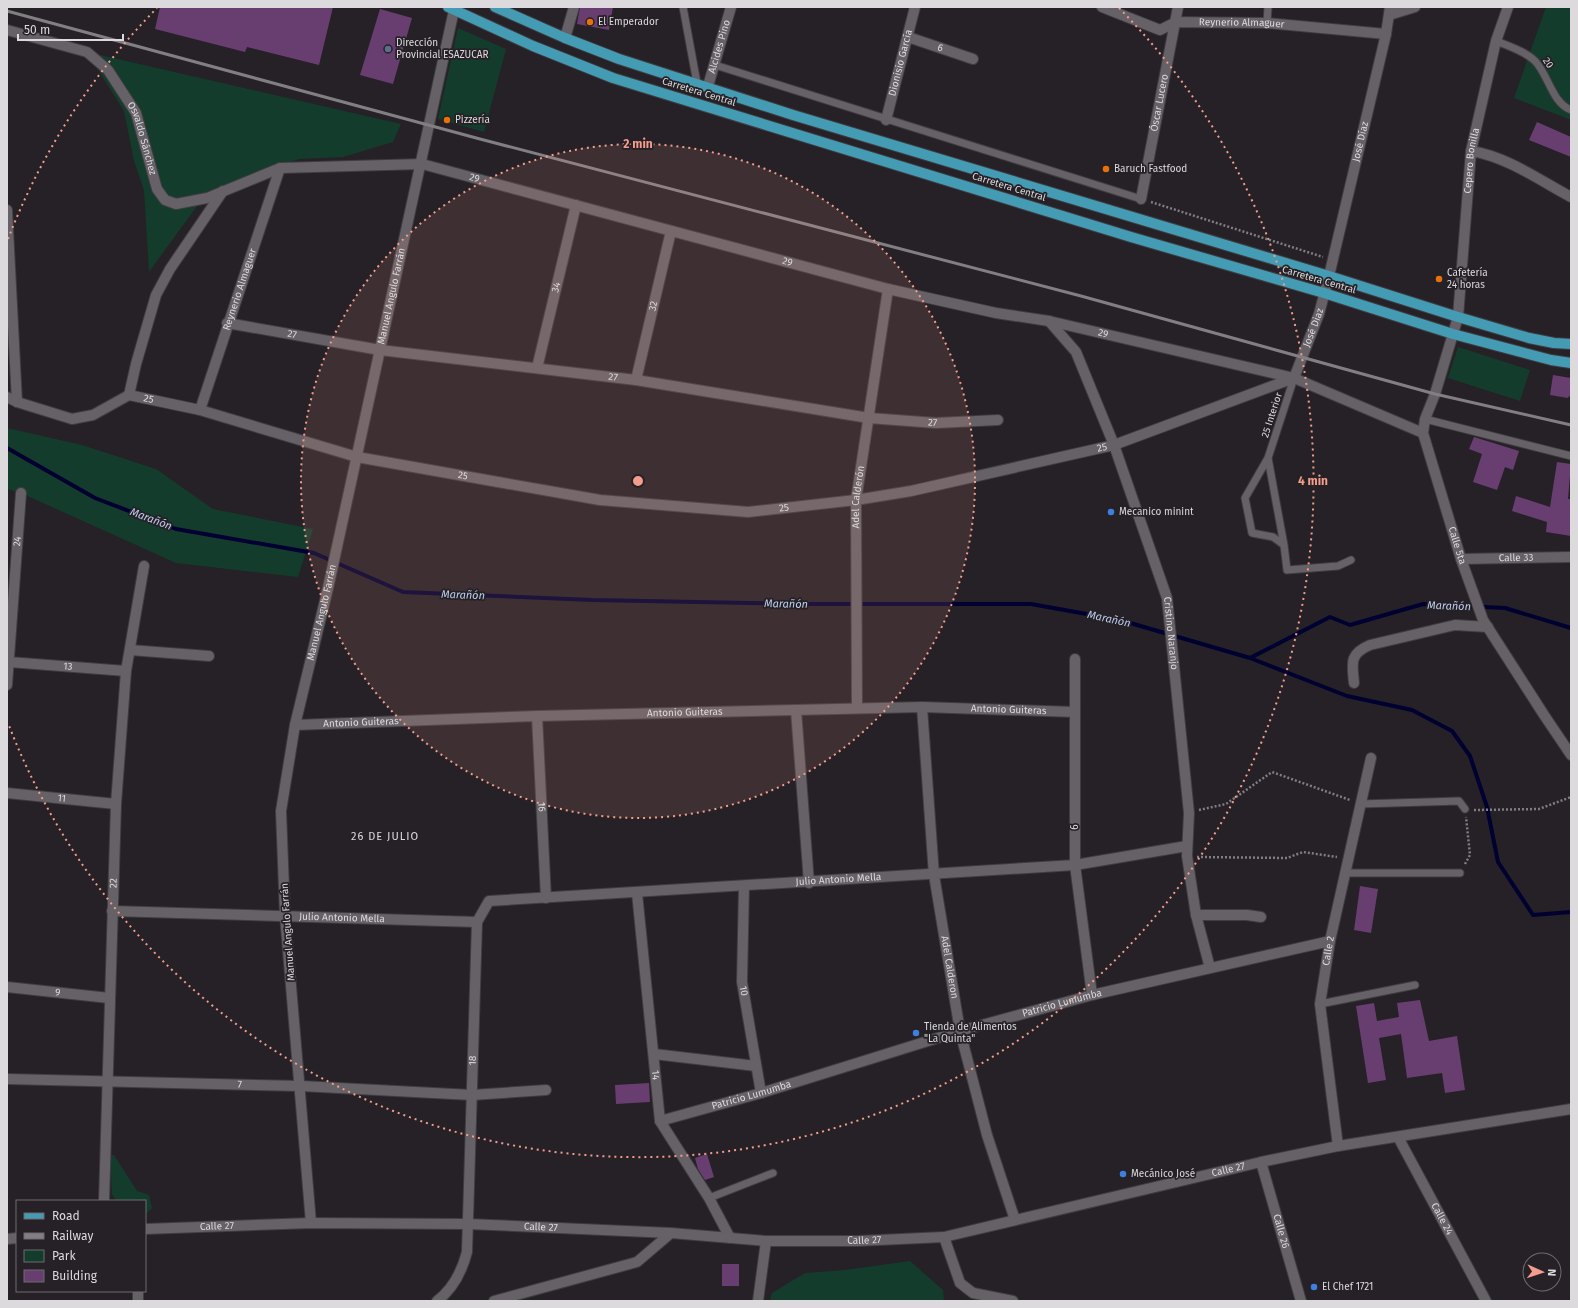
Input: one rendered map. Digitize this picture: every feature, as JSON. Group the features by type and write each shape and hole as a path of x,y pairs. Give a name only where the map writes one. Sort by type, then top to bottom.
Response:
{"main road":[{"name":"Carretera Central","path":"495,7 565,38 619,59 708,86 793,115 1329,276 1458,317 1530,338 1554,343 1571,344"},
{"name":"Carretera Central","path":"451,9 533,46 613,78 1138,239 1324,293 1453,334 1571,364"}],"street":[{"path":"565,38 574,7"},
{"name":"Alcides Pino","path":"708,86 731,7"},
{"name":"Dionisio García","path":"886,120 915,7"},
{"name":"Reynerio Almaguer","path":"1102,7 1160,30 1176,22 1267,23 1386,34"},
{"name":"Óscar Lucero","path":"1141,199 1178,7"},
{"path":"1390,11 1415,7"},
{"name":"Cepero Bonilla","path":"1458,317 1472,151 1496,41 1508,7"},
{"name":"Manuel Angulo Farrán","path":"311,1223 301,1086 285,916 281,811 295,725 328,588 422,164 451,9"},
{"name":"José Díaz","path":"1329,276 1386,34 1390,11"},
{"name":"Osvaldo Sánchez","path":"7,30 87,52 108,70 136,113 157,189 165,200 176,204 207,198 280,168"},
{"name":"6","path":"908,37 974,59"},
{"path":"1472,151 1488,153 1517,166 1571,197"},
{"name":"29","path":"280,168 422,164 888,289 996,313 1049,321 1294,378"},
{"name":"Reynerio Almaguer","path":"200,410 280,168"},
{"path":"7,397 17,402 72,418 93,415 129,395 136,364 156,295 170,269 223,191"},
{"name":"34","path":"537,368 576,206"},
{"path":"7,210 17,402"},
{"name":"32","path":"636,380 671,231"},
{"name":"José Diaz","path":"1294,378 1319,314 1329,276"},
{"name":"Adel Calderón","path":"857,708 856,500 888,289"},
{"name":"Calle 5ta","path":"1458,317 1435,394 1425,419 1423,433 1461,559 1486,623 1571,755"},
{"name":"Cristino Naranjo","path":"1049,321 1076,352 1114,445 1167,598 1188,812 1187,851 1196,915 1210,968"},
{"name":"27","path":"228,323 380,350 636,380 869,418 936,423 998,420"},
{"path":"1294,378 1423,433"},
{"name":"25","path":"129,395 200,410 357,456 600,500 748,512 856,500 911,491 1114,445 1294,378"},
{"name":"24","path":"7,685 9,662 9,606 21,493"},
{"name":"Calle 33","path":"1461,559 1571,557"},
{"name":"22","path":"104,1200 106,1080 116,804 126,671 144,566"},
{"path":"1354,683 1352,659 1359,649 1370,644 1455,625 1486,623"},
{"path":"130,650 209,656"},
{"name":"6","path":"1075,659 1075,865 1092,995"},
{"name":"13","path":"9,662 126,671"},
{"name":"Antonio Guiteras","path":"295,725 537,716 857,708 922,707 1075,712"},
{"name":"Adel Calderon","path":"922,707 934,875 960,1031 987,1135 1014,1220"},
{"path":"796,710 810,882"},
{"name":"16","path":"537,716 546,898"},
{"name":"Calle 2","path":"1338,1146 1320,1004 1330,941 1371,758"},
{"name":"11","path":"7,793 116,804"},
{"name":"Julio Antonio Mella","path":"489,901 934,875 1075,865 1187,851"},
{"name":"10","path":"744,886 742,982 761,1093"},
{"name":"14","path":"637,893 660,1121 710,1198 730,1238"},
{"name":"18","path":"436,1301 448,1290 463,1268 467,1252 477,922 489,901"},
{"name":"Julio Antonio Mella","path":"112,911 477,922"},
{"path":"1196,915 1248,915 1261,917"},
{"name":"Patricio Lumumba","path":"660,1121 761,1093 960,1031 1092,995 1330,941"},
{"name":"9","path":"7,987 109,998"},
{"path":"654,1054 756,1066"},
{"name":"7","path":"7,1079 106,1080 301,1086 472,1095 546,1090"},
{"name":"Calle 27","path":"146,1229 311,1223 468,1224 671,1233 766,1241 857,1241 944,1237 1261,1162 1338,1146 1571,1109"},
{"name":"Calle 24","path":"1398,1137 1486,1301"},
{"name":"Calle 26","path":"1261,1162 1300,1301"},
{"path":"494,1301 637,1262 671,1233"},
{"path":"944,1237 960,1283 973,1293 1013,1301"},
{"path":"758,1301 766,1241"}],"lane":[{"path":"683,7 697,83"},
{"path":"1267,23 1268,7"},
{"name":"20","path":"1496,41 1529,56 1536,62 1558,98 1567,108 1571,110"},
{"path":"715,65 1141,199"},
{"name":"25 Interior","path":"1284,545 1273,537 1252,533 1245,498 1268,458 1294,378"},
{"path":"1425,419 1571,456"},
{"name":"25 Interior","path":"1268,458 1284,545 1287,570 1338,566 1351,560"},
{"path":"1360,804 1459,801 1465,809"},
{"path":"1346,873 1460,873"},
{"path":"1320,1004 1415,985"},
{"path":"710,1198 773,1174"}],"path":[{"path":"1141,199 1333,260"},
{"path":"1188,812 1226,804 1272,772 1360,804"},
{"path":"1460,873 1470,854 1465,809 1539,809 1571,797"},
{"path":"1187,851 1287,858 1303,852 1349,858"}],"green space":[{"path":"1546,7 1571,7 1571,120 1514,98"},
{"path":"458,28 506,49 484,132 438,119"},
{"path":"87,52 401,124 393,142 343,157 299,159 208,191 149,272 144,190 134,161 124,111"},
{"path":"1458,347 1530,370 1520,401 1448,378"},
{"path":"7,428 82,445 156,469 213,509 313,529 298,577 176,563 21,493 7,489"},
{"path":"110,1155 114,1155 137,1191 149,1195 152,1208 146,1214 146,1200 115,1200 112,1194"},
{"path":"910,1261 943,1290 944,1301 770,1301 772,1293 805,1273 845,1270"}],"building":[{"path":"160,7 333,7 319,65 247,47 245,52 155,29"},
{"path":"580,7 613,7 609,30 577,24"},
{"path":"380,9 412,18 393,84 360,75"},
{"path":"1537,122 1571,137 1571,157 1529,140"},
{"path":"1553,375 1571,378 1571,397 1569,396 1568,398 1550,395"},
{"path":"1474,437 1519,451 1513,470 1505,467 1497,490 1473,482 1482,454 1469,449"},
{"path":"1557,462 1571,464 1568,499 1571,499 1571,536 1546,532 1547,522 1512,511 1516,496 1550,507"},
{"path":"1360,886 1378,889 1371,933 1354,930"},
{"path":"1420,1000 1429,1041 1457,1036 1465,1090 1445,1093 1442,1073 1407,1078 1401,1034 1379,1038 1386,1080 1368,1083 1356,1006 1374,1003 1377,1021 1399,1017 1397,1003"},
{"path":"649,1083 650,1102 616,1104 615,1085"},
{"path":"707,1154 714,1177 705,1180 698,1169 695,1158"},
{"path":"722,1264 739,1264 739,1286 722,1286"}],"waterway":[{"name":"Marañón","path":"7,448 95,498 176,529 314,553 403,592 592,600 796,604 1031,604 1120,620 1250,658 1330,617 1350,625 1423,604 1505,608 1571,628"},
{"path":"1250,658 1347,696 1412,710 1452,731 1470,756 1487,807 1498,862 1533,915 1571,912"}],"railway":[{"path":"7,11 480,139 1081,296 1435,394 1571,425"}],"place":[{"name":"El Emperador","path":"590,22"},
{"name":"Dirección Provincial ESAZUCAR","path":"388,49"},
{"name":"Pizzería","path":"447,120"},
{"name":"Baruch Fastfood","path":"1106,169"},
{"name":"Cafetería 24 horas","path":"1439,279"},
{"name":"Mecanico minint","path":"1111,512"},
{"name":"Tienda de Alimentos \"La Quinta\"","path":"916,1033"},
{"name":"Mecánico José","path":"1123,1174"},
{"name":"El Chef 1721","path":"1314,1287"}],"district":[{"name":"26 DE JULIO","path":"385,836"}]}
